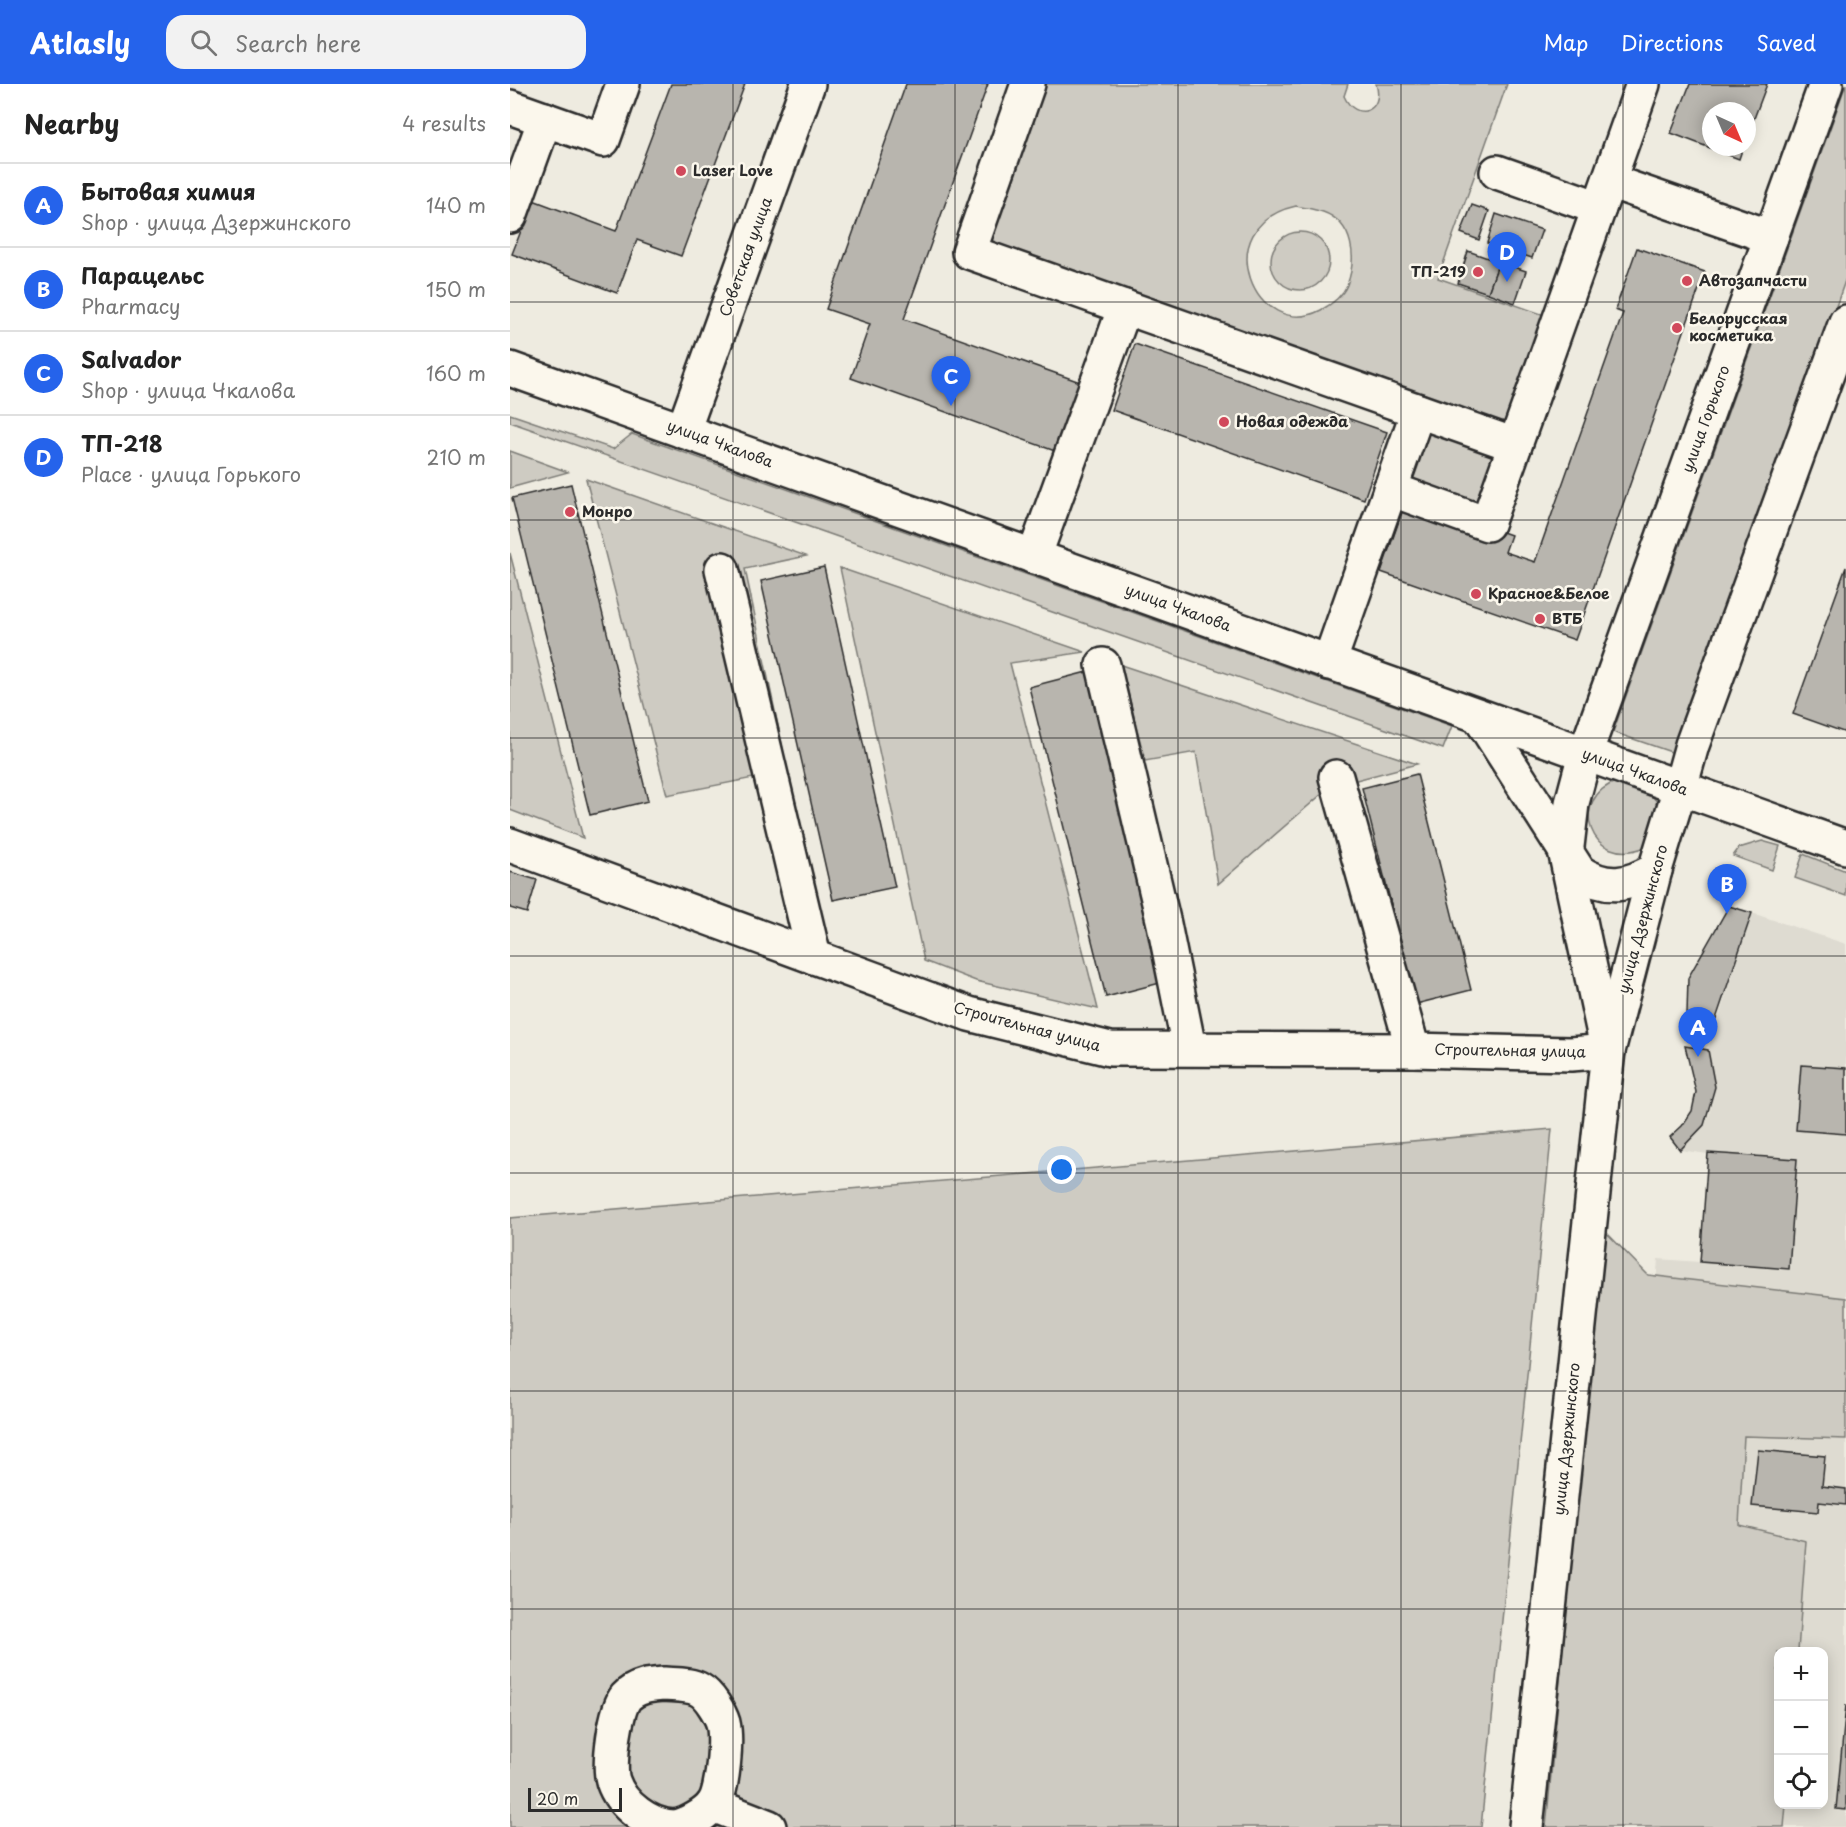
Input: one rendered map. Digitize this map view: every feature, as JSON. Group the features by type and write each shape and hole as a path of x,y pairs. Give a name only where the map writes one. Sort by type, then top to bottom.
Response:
{"main road":[{"path":"510,107 603,140 623,84"},
{"name":"Советская улица","path":"683,431 808,84"},
{"path":"1029,84 969,252 1515,445"},
{"path":"1390,489 1487,524 1643,84"},
{"name":"улица Горького","path":"1584,754 1826,84"},
{"path":"510,216 545,119"},
{"path":"1497,172 1604,195 1771,237"},
{"path":"1034,557 1125,307"},
{"path":"1680,788 1692,745 1846,322"},
{"name":"улица Чкалова","path":"510,369 1846,847"},
{"path":"1329,663 1418,411"},
{"path":"722,569 814,957"},
{"path":"1103,665 1164,924 1189,1048"},
{"name":"улица Дзержинского","path":"1479,716 1566,855"},
{"name":"улица Дзержинского","path":"1584,754 1572,803 1566,855 1608,1051"},
{"path":"1336,777 1413,1050"},
{"name":"улица Дзержинского","path":"1526,1827 1608,1051 1655,870 1680,788"},
{"name":"Строительная улица","path":"510,845 969,1014 1110,1049 1413,1050 1571,1054 1608,1051"},
{"path":"1566,855 1579,872 1589,879 1613,886 1636,881 1655,870"},
{"path":"651,1685 686,1686 699,1689 708,1696 723,1721 725,1741 720,1790 713,1804 686,1823 674,1827 645,1823 621,1797 612,1779 617,1715 626,1698 638,1689 651,1685"},
{"path":"713,1804 769,1827"}],"shaded area":[{"path":"1041,84 1348,84 1344,96 1355,109 1362,111 1373,107 1378,93 1376,84 1507,84 1438,278 1553,318 1484,513 1402,484 1431,403 984,244","holes":["1296,206 1323,212 1333,217 1347,233 1352,253 1350,275 1342,293 1321,310 1298,316 1277,311 1261,297 1250,278 1247,257 1253,235 1269,218"]},
{"path":"1846,84 1846,278 1677,754 1613,732"},
{"path":"1294,232 1306,232 1321,240 1329,255 1329,267 1321,282 1306,290 1294,290 1279,282 1271,267 1271,255 1279,240"},
{"path":"510,414 613,449 632,434 1452,726 1443,749 510,422"},
{"path":"510,451 568,472 510,488"},
{"path":"586,479 806,556 745,569 819,920 758,777 667,795"},
{"path":"510,553 583,838 510,810"},
{"path":"840,568 1085,652 1010,663 1098,1009 976,981 924,961"},
{"path":"1121,665 1417,764 1330,787 1218,884 1196,752 1145,761"},
{"path":"1618,781 1645,786 1660,806 1645,847 1626,851 1610,849 1599,841 1591,829 1589,815 1593,802 1602,790"},
{"path":"1762,841 1780,846 1772,870 1733,856 1739,848"},
{"path":"1803,854 1846,871 1846,896 1795,878"},
{"path":"1752,913 1846,944 1846,1827 1613,1827 1658,1259 1700,1262 1708,1154 1680,1150 1704,1125 1709,1115 1715,1087 1708,1050"},
{"path":"1552,1129 1481,1827 510,1827 510,1218"},
{"path":"1603,1229 1648,1275 1846,1298 1846,1439 1744,1436 1739,1525 1806,1541 1798,1647 1774,1647 1774,1809 1786,1809 1784,1827 1546,1827"}],"building":[{"path":"671,84 745,84 681,256 637,240 617,293 512,254 533,200 616,231"},
{"path":"906,84 988,84 904,319 1080,382 1055,451 851,378 870,324 826,309"},
{"path":"1690,84 1767,84 1756,113 1756,102 1702,102 1702,145 1671,133"},
{"path":"1472,205 1489,211 1479,240 1461,233"},
{"path":"1496,214 1542,230 1532,258 1487,243"},
{"path":"1637,248 1705,272 1575,640 1381,572 1407,498 1511,535 1505,552 1535,562 1623,313 1615,310"},
{"name":"ТП-219","path":"1468,251 1499,262 1488,293 1458,283"},
{"path":"1499,262 1526,271 1515,303 1488,293"},
{"path":"1135,344 1387,432 1364,499 1112,410"},
{"path":"571,484 648,801 590,815 512,498"},
{"path":"824,567 895,887 833,900 761,581"},
{"path":"1846,567 1846,733 1793,714"},
{"path":"1087,672 1164,982 1106,997 1029,687"},
{"path":"1417,774 1471,990 1416,1004 1362,788"},
{"path":"510,872 537,880 527,913 510,908"},
{"path":"1729,906 1752,913 1716,1019 1687,1014 1688,978"},
{"path":"1685,1046 1708,1050 1715,1087 1704,1125 1680,1150 1670,1137 1682,1126 1692,1111 1696,1092"},
{"path":"1801,1065 1846,1068 1846,1134 1796,1130"},
{"path":"1708,1153 1797,1159 1789,1269 1700,1262"},
{"path":"1758,1450 1825,1456 1822,1486 1846,1489 1846,1505 1819,1502 1818,1512 1752,1506"},
{"path":"1846,1705 1846,1810 1836,1809"}],"place":[{"name":"Laser Love","path":"681,171"},
{"name":"ТП-219","path":"1478,272"},
{"name":"Автозапчасти","path":"1687,281"},
{"name":"ТП-218","path":"1507,282"},
{"name":"Белорусская косметика","path":"1677,328"},
{"name":"Salvador","path":"951,406"},
{"name":"Новая одежда","path":"1224,422"},
{"name":"Монро","path":"570,512"},
{"name":"Красное&Белое","path":"1476,594"},
{"name":"ВТБ","path":"1540,619"},
{"name":"Парацельс","path":"1727,914"},
{"name":"Бытовая химия","path":"1698,1057"}]}
